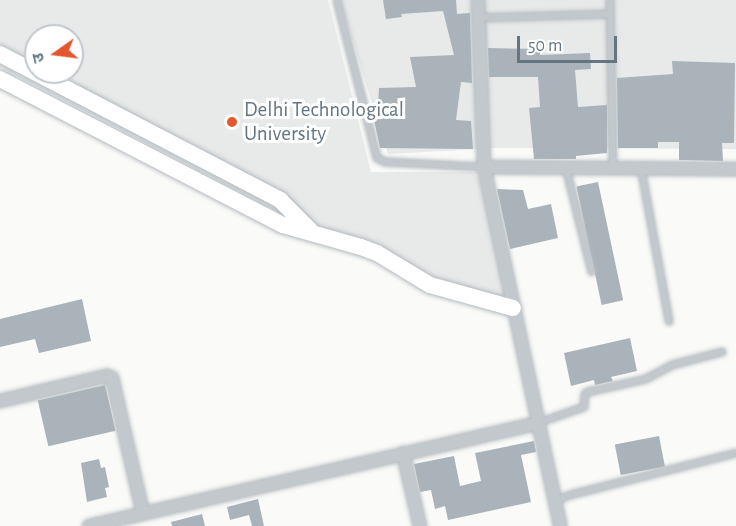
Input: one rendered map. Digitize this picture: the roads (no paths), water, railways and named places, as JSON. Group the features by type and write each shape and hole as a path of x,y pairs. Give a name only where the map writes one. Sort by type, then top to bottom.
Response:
{"street":[{"path":"478,0 484,167 560,526"},
{"path":"0,54 280,200 312,233"},
{"path":"0,79 283,225 377,253 430,285 513,308"},
{"path":"484,167 736,169"},
{"path":"0,400 106,376 112,378 143,513"},
{"path":"89,526 537,423"},
{"path":"403,453 420,526"}],"lane":[{"path":"337,0 377,158 385,162 484,167"},
{"path":"610,0 613,168"},
{"path":"478,18 610,14"},
{"path":"566,168 592,272"},
{"path":"641,168 669,321"},
{"path":"537,423 584,407 585,394 588,392 646,379 672,365 722,352"},
{"path":"554,501 736,453"}],"place":[{"name":"Delhi Technological University","path":"232,122"}]}
